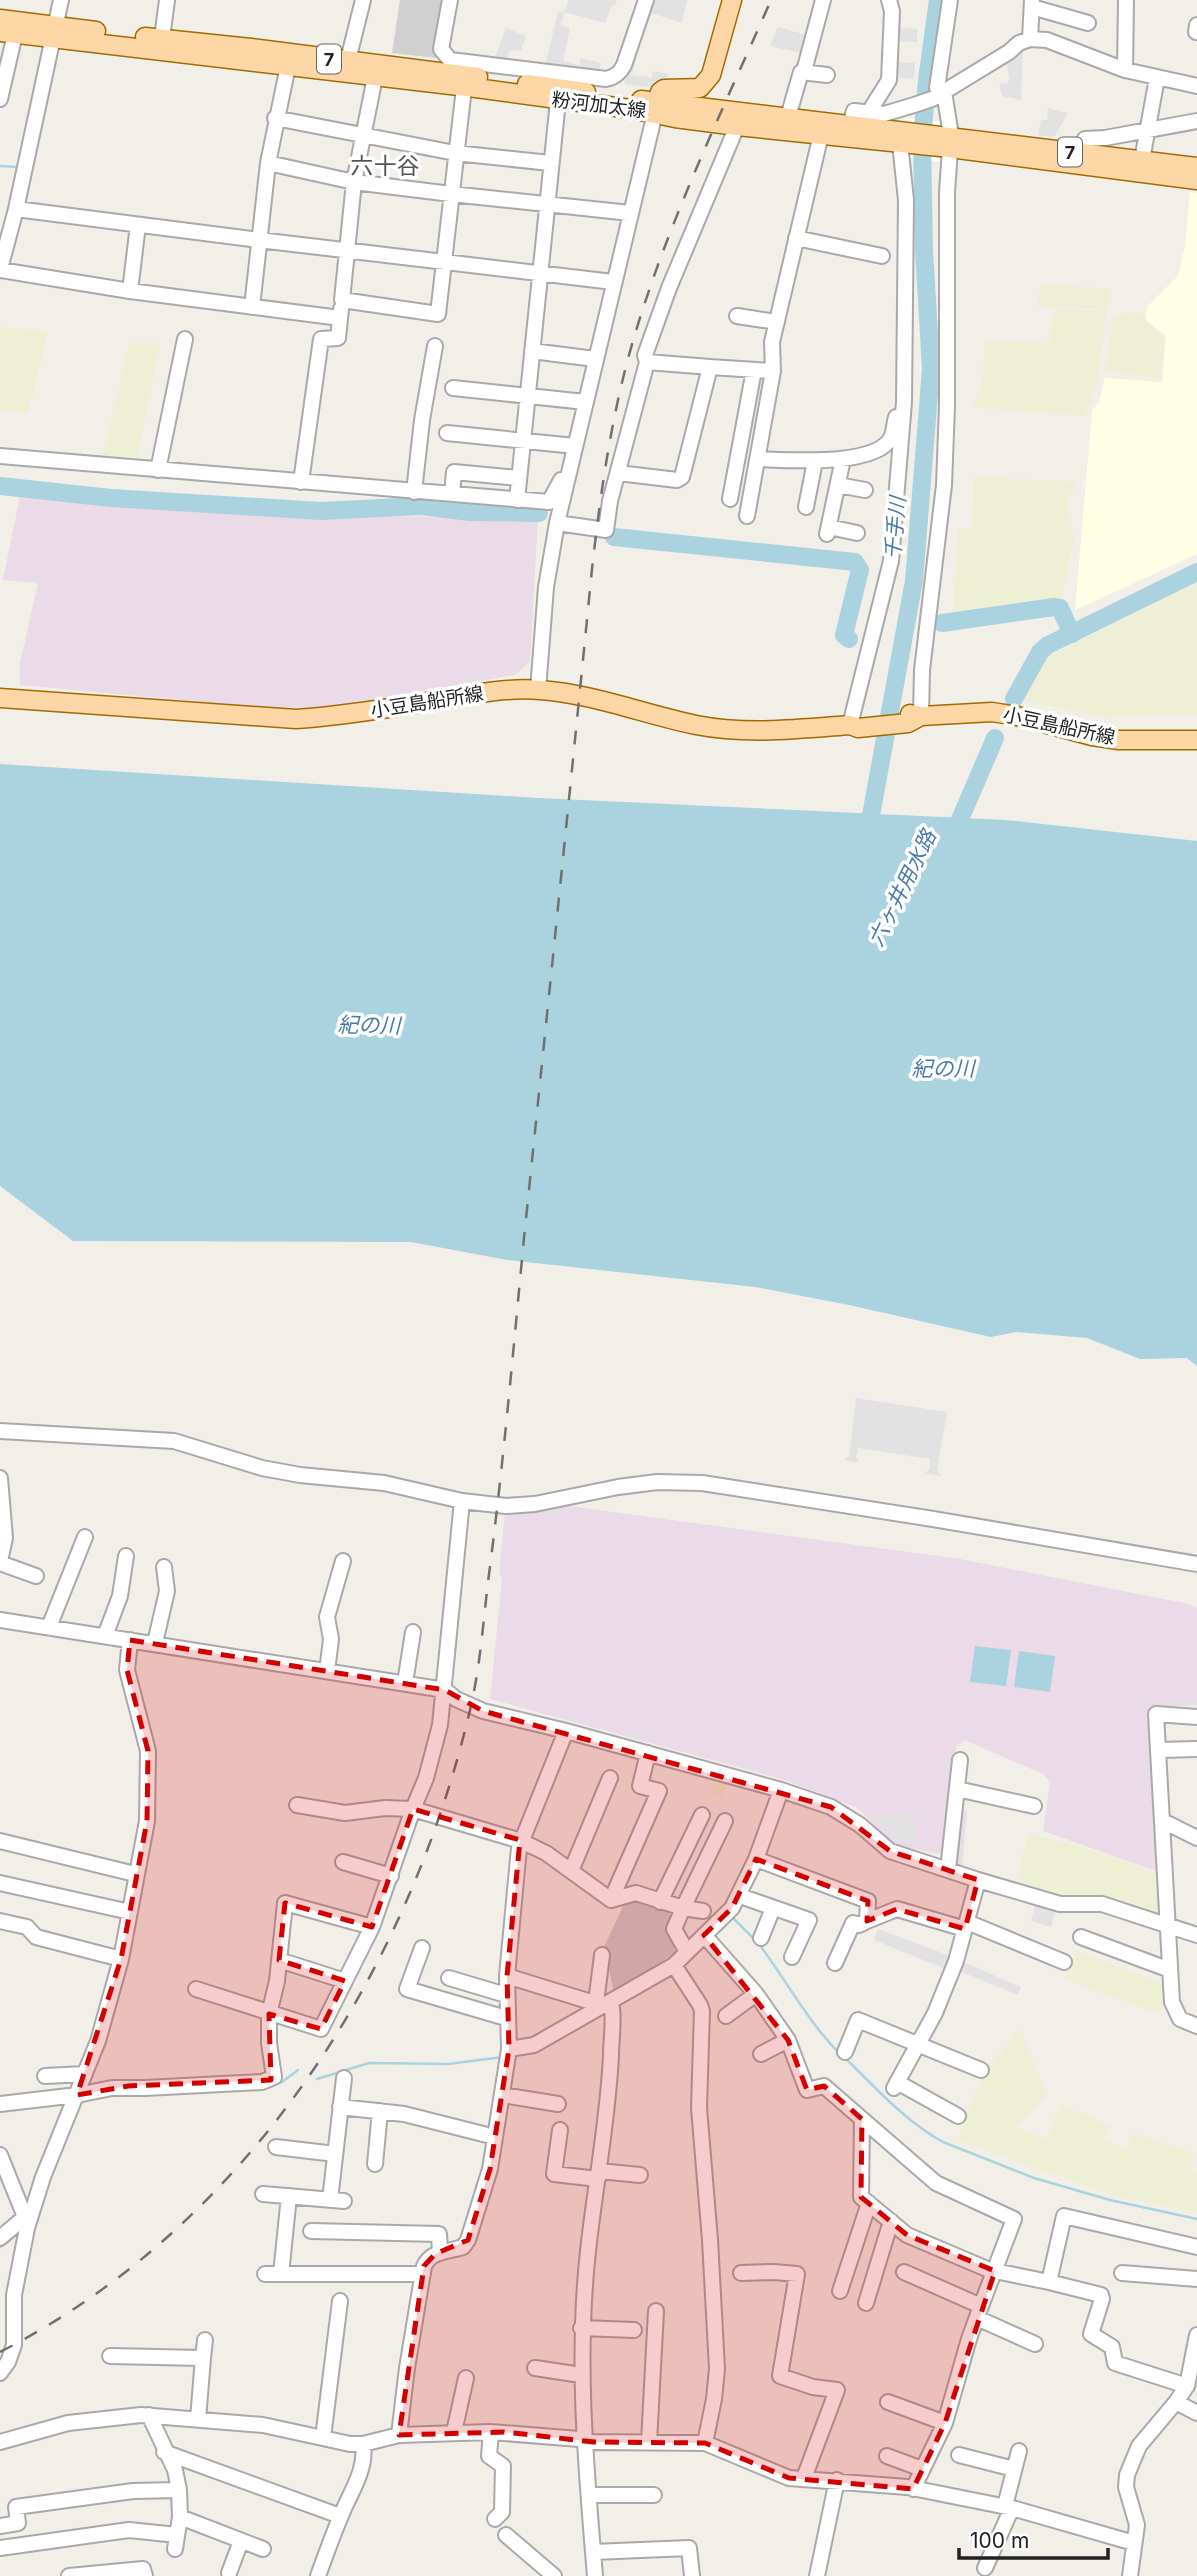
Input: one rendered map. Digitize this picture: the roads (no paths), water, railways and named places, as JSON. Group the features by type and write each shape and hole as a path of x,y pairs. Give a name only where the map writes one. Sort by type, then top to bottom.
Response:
{"main road":[{"path":"656,107 660,92 664,89 700,88 712,75 732,0"},
{"name":"粉河加太線","path":"0,19 54,32 161,45 288,66 375,77 465,75 558,101 788,117 823,128 850,125 904,139"},
{"name":"粉河加太線","path":"7,33 54,32"},
{"name":"粉河加太線","path":"161,45 251,48 465,75 656,107 675,118 737,126 823,128 904,139 1197,167"},
{"name":"粉河加太線","path":"947,141 1197,180"},
{"name":"小豆島船所線","path":"0,698 296,719 345,716 509,690 538,690 589,696 644,713 741,731 784,731 913,717 992,712 1119,740 1197,740"}],"street":[{"path":"61,0 16,209 0,269 130,291 340,318"},
{"path":"161,45 167,0"},
{"path":"350,62 363,0"},
{"path":"450,0 441,48 465,75 606,79 613,77 624,65 646,0"},
{"path":"788,117 801,72 804,71 823,0"},
{"path":"869,112 889,80 892,10 889,0"},
{"path":"913,717 922,670 945,472 948,358 947,141 937,88 950,0"},
{"path":"1125,70 1126,0"},
{"path":"1030,39 1032,4 1088,23"},
{"path":"1196,32 1197,26"},
{"path":"0,99 7,33"},
{"path":"850,125 855,111 884,114 914,105 937,95 1009,52 1019,43 1030,39 1056,43 1125,70 1197,86"},
{"path":"252,307 268,163 275,118 288,66"},
{"path":"804,71 827,75"},
{"path":"342,300 438,314 465,75"},
{"path":"301,482 321,340 338,338 354,182 375,77"},
{"path":"1142,160 1157,78"},
{"path":"517,500 558,101"},
{"path":"538,690 546,587 556,523 656,107"},
{"path":"275,118 455,153 550,163"},
{"path":"1083,154 1085,139 1105,138 1197,121"},
{"path":"556,523 606,530 610,501 647,362 645,355 669,289 737,126"},
{"path":"747,516 773,371 772,342 823,128"},
{"path":"856,724 891,561 904,386 904,139"},
{"path":"268,163 354,182 629,213"},
{"path":"16,209 613,282"},
{"path":"130,291 138,225"},
{"path":"796,238 882,256"},
{"path":"737,316 777,322"},
{"path":"158,470 185,340"},
{"path":"414,492 422,420 435,346"},
{"path":"532,351 595,359"},
{"path":"647,362 773,371"},
{"path":"618,472 677,480 682,477 710,367"},
{"path":"730,499 754,370"},
{"path":"759,458 815,461 843,459 881,448 890,439 904,386"},
{"path":"453,388 585,402"},
{"path":"447,433 575,446"},
{"path":"0,456 549,502 561,481 567,477"},
{"path":"843,459 828,530 857,533"},
{"path":"806,508 815,461"},
{"path":"452,494 454,472 519,478"},
{"path":"838,485 865,490"},
{"path":"0,1431 174,1441 262,1468 300,1475 384,1483 462,1501 506,1506 535,1504 657,1482 702,1483 1197,1564"},
{"path":"0,1478 5,1538 0,1562 36,1576"},
{"path":"196,1989 321,2029 372,1927 435,1750 445,1690 462,1501"},
{"path":"49,1628 85,1537"},
{"path":"105,1636 120,1595 126,1556"},
{"path":"327,1671 331,1639 327,1617 343,1561"},
{"path":"155,1643 167,1591 164,1567"},
{"path":"0,1620 445,1690 456,1699 483,1711 648,1753 781,1790 831,1807 846,1815 890,1851 978,1880 1060,1904 1102,1904 1197,1935"},
{"path":"405,1683 413,1632"},
{"path":"0,2373 12,2354 7,2323 27,2222 98,2041 121,1959 147,1821 145,1809 149,1776 148,1751 127,1670 130,1640"},
{"path":"1197,1717 1156,1714 1174,2009 1181,2019 1197,2026"},
{"path":"399,2435 407,2368 428,2259 463,2247 468,2240 490,2169 508,2053 507,1976 521,1841 566,1731"},
{"path":"1160,1750 1197,1749"},
{"path":"611,1900 659,1791 640,1786 648,1753"},
{"path":"948,1870 960,1760"},
{"path":"571,1871 610,1778"},
{"path":"957,1789 1034,1806"},
{"path":"508,2053 534,2045 676,1968 687,1952 706,1938 740,1896 781,1790"},
{"path":"296,1805 345,1813 386,1808 414,1809 521,1841 546,1853 611,1900"},
{"path":"660,1902 702,1815"},
{"path":"687,1952 674,1929 725,1821"},
{"path":"1167,1823 1197,1838"},
{"path":"0,1841 135,1874"},
{"path":"756,1859 868,1901 867,1921"},
{"path":"343,1862 391,1876"},
{"path":"958,2116 896,2085 935,2013 957,1961 978,1880"},
{"path":"0,1883 130,1912"},
{"path":"611,1900 636,1893 660,1902 703,1911"},
{"path":"740,1896 809,1920 792,1957"},
{"path":"0,2104 128,2086 158,2087 271,2080 274,2077 269,2043 269,2014 277,1981 285,1903 372,1927"},
{"path":"761,1938 773,1908"},
{"path":"835,1963 853,1923 859,1926 897,1909 966,1925 1064,1962"},
{"path":"0,1921 27,1927 36,1937 121,1959"},
{"path":"1081,1937 1170,1970"},
{"path":"706,1938 756,1994 788,2040 807,2090 824,2087 936,2183 1014,2219 979,2312 945,2423 913,2488"},
{"path":"422,1948 407,1989 506,2018"},
{"path":"595,2576 581,2375 588,2250 609,2091 607,2004 602,1955"},
{"path":"279,1959 345,1981"},
{"path":"676,1968 702,2011 699,2119 710,2240 716,2369 715,2399 705,2443"},
{"path":"507,1976 607,2004"},
{"path":"449,1978 506,1995"},
{"path":"726,2016 756,1994"},
{"path":"845,2052 858,2020 981,2070"},
{"path":"761,2054 788,2040"},
{"path":"46,2076 85,2074"},
{"path":"263,2194 337,2200 335,2154 344,2078"},
{"path":"503,2095 558,2104"},
{"path":"340,2107 404,2114 495,2137"},
{"path":"375,2164 380,2111"},
{"path":"862,2119 861,2197 908,2235 995,2271 1101,2295 1091,2334 1112,2347 1115,2362 1187,2386"},
{"path":"560,2130 554,2174 640,2175"},
{"path":"275,2147 335,2154"},
{"path":"0,2155 27,2222"},
{"path":"281,2274 289,2196"},
{"path":"840,2291 869,2203"},
{"path":"1049,2282 1064,2216 1197,2247"},
{"path":"866,2303 891,2221"},
{"path":"0,2238 27,2222"},
{"path":"312,2231 439,2234 440,2253"},
{"path":"904,2272 1035,2344"},
{"path":"741,2273 797,2274 780,2376 813,2387 837,2390 804,2479"},
{"path":"1122,2273 1197,2279"},
{"path":"265,2274 423,2274"},
{"path":"323,2438 340,2301"},
{"path":"649,2442 656,2311"},
{"path":"582,2328 634,2330"},
{"path":"1130,2576 1137,2525 1126,2487 1127,2474 1139,2446 1187,2386 1197,2335"},
{"path":"198,2419 205,2340"},
{"path":"110,2356 203,2358"},
{"path":"535,2368 581,2375"},
{"path":"454,2432 466,2378"},
{"path":"888,2402 945,2423"},
{"path":"1176,2402 1197,2413"},
{"path":"0,2548 129,2530 176,2542 180,2517 175,2470 164,2452 149,2416"},
{"path":"0,2442 68,2423 149,2416 264,2424 351,2444 363,2444 399,2435 454,2432 491,2432 586,2441 705,2443 778,2474 804,2479 913,2488 1009,2507 1133,2543"},
{"path":"491,2432 489,2456 503,2466 502,2512 495,2519"},
{"path":"318,2576 340,2516 362,2470 363,2444"},
{"path":"985,2568 1009,2507 1019,2451"},
{"path":"164,2452 340,2516"},
{"path":"958,2455 1014,2469"},
{"path":"887,2456 922,2469"},
{"path":"817,2576 837,2480"},
{"path":"0,2526 18,2523 16,2507 133,2491 179,2490"},
{"path":"590,2495 654,2495"},
{"path":"180,2517 263,2549"},
{"path":"506,2535 554,2576"},
{"path":"229,2573 241,2541"},
{"path":"593,2552 690,2548 692,2576"},
{"path":"69,2576 143,2569 145,2576"}],"water":[{"name":"紀の川","path":"0,764 539,798 1006,820 1197,841 1197,1366 1187,1358 1140,1359 1087,1338 1016,1332 991,1337 755,1287 507,1260 411,1242 73,1241 0,1186"},
{"path":"975,1646 1011,1650 1006,1686 970,1682"},
{"path":"1019,1651 1055,1656 1050,1692 1014,1687"}],"waterway":[{"name":"千手川","path":"867,837 914,581 931,369 924,249 922,141 938,0"},
{"path":"0,166 18,167"},
{"path":"0,486 111,498 321,511 421,506 470,512 539,513"},
{"path":"614,537 855,562 860,570 844,635 849,639"},
{"name":"六ヶ井用水路","path":"1014,699 1040,652 1048,645 1197,572"},
{"path":"942,623 1054,607 1060,608 1072,634"},
{"name":"六ヶ井用水路","path":"952,838 995,738"},
{"path":"732,1917 754,1939"},
{"path":"759,1944 807,2015 840,2054"},
{"path":"317,2079 369,2063 448,2064 503,2057"},
{"path":"845,2058 904,2114 943,2142 1034,2178 1110,2200 1197,2219"},
{"path":"271,2085 282,2082 298,2070"},
{"path":"0,2247 20,2231"}],"railway":[{"path":"0,2352 89,2299 169,2236 241,2163 304,2083 359,1996 405,1904 442,1808 470,1710 481,1646 592,569 611,434 629,355 658,264 771,0"}],"district":[{"name":"六十谷","path":"385,166"}]}
